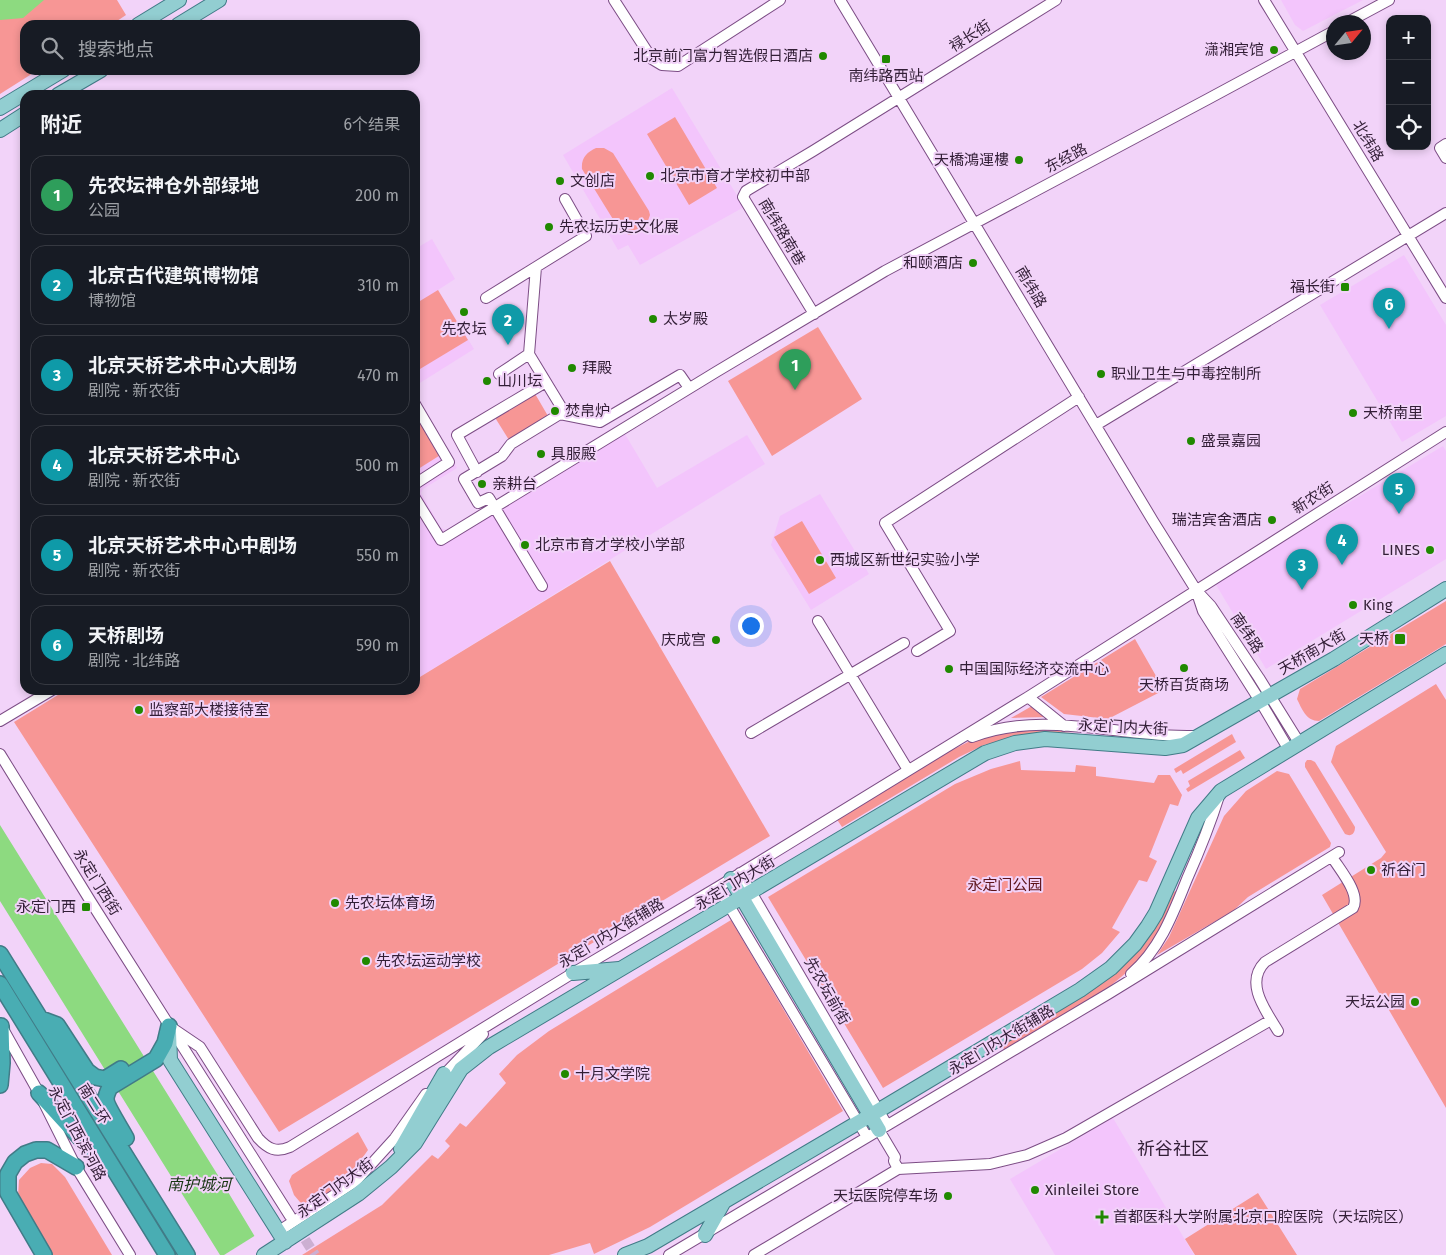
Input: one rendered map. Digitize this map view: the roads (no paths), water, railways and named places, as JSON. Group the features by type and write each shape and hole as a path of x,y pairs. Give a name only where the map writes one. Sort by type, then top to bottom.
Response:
{"highway":[{"name":"南二环","path":"0,954 187,1255"},
{"name":"南二环","path":"0,984 167,1255"},
{"path":"41,1019 57,1025 87,1071 107,1083"},
{"path":"0,1085 2,1063 1,1025"},
{"path":"107,1083 159,1057 169,1026"},
{"path":"107,1083 107,1104 136,1157 141,1181"},
{"path":"39,1094 126,1188"},
{"path":"44,1255 8,1193 8,1174 15,1162 25,1154 36,1150 47,1150 76,1166"},
{"path":"0,1192 41,1255"}],"main road":[{"path":"146,20 179,0"},
{"path":"186,20 220,0"},
{"path":"37,90 56,75"},
{"path":"67,90 92,75"},
{"path":"0,108 20,99"},
{"path":"0,130 20,117"},
{"name":"天桥南大街","path":"1265,698 1334,659 1446,589"},
{"path":"625,1255 648,1246 723,1203 1080,990 1112,968 1135,944 1152,920 1198,818 1221,791 1446,654"},
{"name":"永定门内大街","path":"280,1235 358,1194 391,1167 415,1143 461,1069 489,1047 985,753 1015,743 1046,739 1104,743 1139,739 1165,748 1183,745 1265,698"},
{"name":"先农坛前街","path":"728,881 877,1131"},
{"path":"573,973 622,969"},
{"path":"159,1057 280,1235"},
{"path":"391,1167 444,1074"},
{"path":"705,1235 723,1203"}],"street":[{"path":"614,0 652,59 662,65 678,66 780,0"},
{"name":"南纬路","path":"840,0 1196,590 1211,606 1294,747"},
{"name":"禄长街","path":"900,98 1056,0"},
{"name":"北纬路","path":"1264,0 1446,298"},
{"path":"1361,15 1389,0"},
{"name":"东经路","path":"420,506 441,540 885,271 1326,34"},
{"name":"南纬路南巷","path":"814,314 743,197 746,191 900,98"},
{"path":"1446,144 1440,148 1446,158"},
{"path":"486,298 586,236 565,199"},
{"path":"1096,425 1446,212"},
{"path":"536,267 529,354 566,415"},
{"path":"499,374 529,354"},
{"path":"542,586 488,498 478,503 464,480 502,456 511,444 560,414 600,422 680,375 689,388"},
{"path":"477,472 457,435 546,382"},
{"path":"918,651 950,630 885,524 1079,397"},
{"path":"420,413 449,462 420,481"},
{"name":"新农街","path":"1196,590 1446,432"},
{"path":"950,745 1196,590"},
{"path":"818,621 908,770"},
{"path":"752,733 904,643"},
{"path":"0,721 44,695"},
{"path":"1028,697 1064,726"},
{"path":"950,745 982,733 1007,727 1043,725 1105,729 1139,739"},
{"name":"永定门内大街辅路","path":"493,1023 950,745"},
{"name":"永定门西街","path":"0,754 169,1026 280,1235"},
{"path":"1108,994 1142,966 1160,942 1203,843 1221,791"},
{"name":"永定门内大街辅路","path":"670,1254 705,1235 1108,994 1336,855 1356,898 1354,905 1350,911 1262,966 1257,973 1256,986 1259,997 1271,1020"},
{"path":"754,1255 896,1165 990,1164 1027,1155 1066,1138 1271,1020 1278,1031"},
{"path":"169,1026 200,1046 258,1138 269,1148 277,1150 290,1147 493,1023"},
{"path":"280,1235 356,1181 395,1138 429,1090 493,1023"},
{"name":"永定门西滨河路","path":"1,1025 76,1166 130,1255"},
{"path":"877,1131 895,1157 896,1165"}],"water":[{"path":"0,0 44,0 23,18 0,20"},
{"name":"南护城河","path":"0,825 266,1255 220,1255 0,901"}],"tunnel":[{"path":"297,1227 315,1255"}],"place":[{"name":"潇湘宾馆","path":"1274,50"},
{"name":"北京前门富力智选假日酒店","path":"823,56"},
{"name":"南纬路西站","path":"886,59"},
{"name":"天橋鴻運樓","path":"1019,160"},
{"name":"北京市育才学校初中部","path":"650,176"},
{"name":"文创店","path":"560,181"},
{"name":"先农坛历史文化展","path":"549,227"},
{"name":"和颐酒店","path":"973,263"},
{"name":"福长街","path":"1345,287"},
{"name":"先农坛","path":"464,312"},
{"name":"太岁殿","path":"653,319"},
{"name":"天桥剧场","path":"1389,329"},
{"name":"北京古代建筑博物馆","path":"508,345"},
{"name":"拜殿","path":"572,368"},
{"name":"职业卫生与中毒控制所","path":"1101,374"},
{"name":"山川坛","path":"487,381"},
{"name":"先农坛神仓外部绿地","path":"795,390"},
{"name":"焚帛炉","path":"555,411"},
{"name":"天桥南里","path":"1353,413"},
{"name":"盛景嘉园","path":"1191,441"},
{"name":"具服殿","path":"541,454"},
{"name":"亲耕台","path":"482,484"},
{"name":"北京天桥艺术中心中剧场","path":"1399,514"},
{"name":"瑞洁宾舍酒店","path":"1272,520"},
{"name":"北京市育才学校小学部","path":"525,545"},
{"name":"LINES","path":"1430,550"},
{"name":"西城区新世纪实验小学","path":"820,560"},
{"name":"北京天桥艺术中心","path":"1342,565"},
{"name":"北京天桥艺术中心大剧场","path":"1302,590"},
{"name":"King","path":"1353,605"},
{"name":"天桥","path":"1400,639"},
{"name":"庆成宫","path":"716,640"},
{"name":"天桥百货商场","path":"1184,668"},
{"name":"中国国际经济交流中心","path":"949,669"},
{"name":"监察部大楼接待室","path":"139,710"},
{"name":"祈谷门","path":"1371,870"},
{"name":"先农坛体育场","path":"335,903"},
{"name":"永定门西","path":"86,907"},
{"name":"先农坛运动学校","path":"366,961"},
{"name":"天坛公园","path":"1415,1002"},
{"name":"十月文学院","path":"565,1074"},
{"name":"Xinleilei Store","path":"1035,1190"},
{"name":"天坛医院停车场","path":"948,1196"},
{"name":"首都医科大学附属北京口腔医院（天坛院区）","path":"1102,1217"}],"district":[{"name":"祈谷社区","path":"1173,1149"}],"park label":[{"name":"永定门公园","path":"1005,885"}]}
